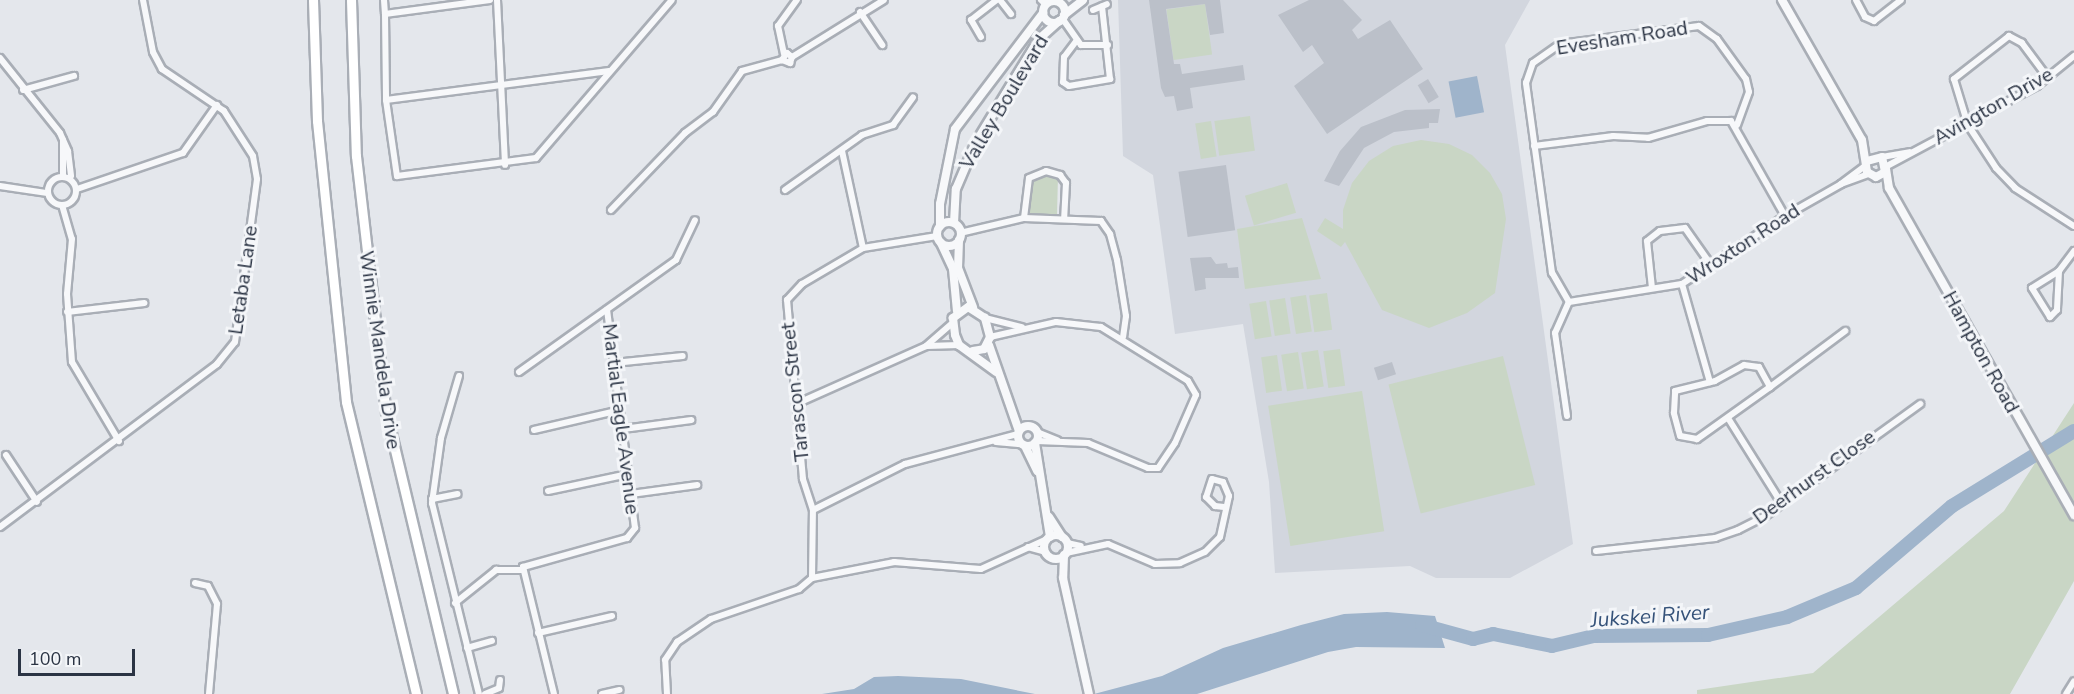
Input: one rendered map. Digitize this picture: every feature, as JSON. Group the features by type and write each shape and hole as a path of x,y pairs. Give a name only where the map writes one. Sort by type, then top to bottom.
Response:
{"main road":[{"name":"Winnie Mandela Drive","path":"314,0 317,121 346,402 416,694"},
{"name":"Winnie Mandela Drive","path":"351,0 356,156 385,408 453,694"}],"street":[{"name":"Letaba Lane","path":"0,527 119,441 230,354 235,342 257,179 249,145 217,105 169,78 162,69 153,52 143,0"},
{"path":"384,0 387,100 397,176 505,165 536,158 609,70 672,0"},
{"path":"385,14 461,2 490,0"},
{"path":"497,0 505,165"},
{"path":"783,57 778,26 797,0"},
{"path":"611,210 685,133 713,112 742,71 783,57 792,57 812,48 860,12 885,0"},
{"path":"981,37 971,20 998,0 1011,14"},
{"name":"Valley Boulevard","path":"954,224 953,202 965,164 1039,39 1083,0"},
{"name":"Hampton Road","path":"1782,0 1862,140 1887,167 1889,188 2074,516"},
{"path":"1856,0 1865,18 1874,21 1901,0"},
{"path":"1062,18 1049,21 1048,4 1062,5 1062,18 1083,46 1108,45"},
{"name":"Valley Boulevard","path":"940,226 941,194 955,129 1048,4"},
{"path":"1077,40 1064,57 1061,72 1069,86 1110,79 1104,5 1092,10"},
{"path":"860,12 882,45"},
{"name":"Evesham Road","path":"1569,302 1552,273 1526,74 1548,50 1689,25 1699,26 1717,39 1746,79 1749,92 1737,125"},
{"path":"2048,78 2019,40 2002,39 1955,76 1968,125 2011,185 2074,226"},
{"path":"1013,54 1025,64"},
{"name":"Avington Drive","path":"1887,167 1910,152 1968,125 2048,78 2074,56"},
{"path":"0,58 63,140 71,176 77,189"},
{"path":"387,100 609,70"},
{"path":"23,90 74,76"},
{"path":"785,190 862,135 893,125 913,97"},
{"path":"62,206 77,189 183,153 217,105"},
{"path":"1534,146 1613,136 1648,138 1721,119 1737,125 1785,216"},
{"path":"63,140 63,177"},
{"name":"Hampton Road","path":"1862,140 1866,163 1873,176 1889,188"},
{"path":"842,151 862,248"},
{"name":"Avington Drive","path":"1880,157 1910,152"},
{"path":"1866,163 1880,157"},
{"name":"Wroxton Road","path":"1569,302 1682,284 1785,216 1841,184 1866,163"},
{"path":"1873,176 1887,167"},
{"path":"1024,218 1029,178 1034,172 1046,171 1060,175 1066,183 1064,218"},
{"path":"47,193 63,177 71,176"},
{"name":"Wroxton Road","path":"1841,184 1873,176"},
{"path":"0,186 47,193"},
{"path":"47,193 51,204 62,206"},
{"path":"62,206 73,250 67,312 74,369 119,441"},
{"path":"939,240 952,245 959,236 1024,218 1101,221 1110,234 1126,316 1123,337"},
{"path":"519,372 681,255 695,220"},
{"path":"796,405 926,346 952,322 957,311 952,269 939,240 940,226 954,224 959,236 958,268 973,307 985,318 1022,327"},
{"path":"1652,288 1647,241 1660,231 1685,228 1710,265"},
{"name":"Tarascon Street","path":"812,578 813,510 803,478 787,300 802,284 862,248 939,240"},
{"path":"2058,271 2057,310 2050,317 2032,288 2058,271 2074,251"},
{"path":"1682,284 1710,382"},
{"path":"1567,416 1555,333 1569,302"},
{"path":"67,312 144,303"},
{"path":"957,311 973,307"},
{"name":"Martial Eagle Avenue","path":"455,603 496,570 522,570 527,564 630,536 635,528 607,310"},
{"path":"985,318 996,372 1014,408 1037,432 1058,441"},
{"path":"952,322 959,345"},
{"path":"973,351 1022,327 1073,322 1101,327 1123,337 1188,381 1196,395 1176,443 1158,468 1148,468 1088,443 1058,441 1023,445 995,442"},
{"path":"1770,387 1759,367 1749,364 1710,382 1674,393 1677,431 1692,440 1728,418 1770,387 1845,331"},
{"path":"926,346 959,345 973,351 996,372"},
{"path":"614,363 683,356"},
{"path":"459,376 443,428 432,499 455,603 479,694"},
{"name":"Deerhurst Close","path":"1596,551 1721,537 1782,504 1920,404"},
{"path":"1014,408 1023,445 1040,475"},
{"path":"534,430 620,410"},
{"path":"1728,418 1782,504"},
{"path":"623,429 691,420"},
{"path":"813,510 905,464 995,442 1029,426"},
{"path":"1037,432 1040,475 1049,517 1045,552"},
{"path":"6,455 37,502"},
{"path":"548,491 628,474"},
{"path":"667,694 665,660 677,642 711,619 799,589 812,578 894,562 981,568 1048,538 1084,546 1114,545 1155,564 1180,563 1217,542 1224,507 1228,499 1226,485 1212,479 1206,497 1215,506 1224,507"},
{"path":"631,494 697,485"},
{"path":"432,499 458,494"},
{"path":"1049,517 1064,540 1063,578"},
{"path":"1053,558 1084,546"},
{"path":"1028,547 1045,552 1053,558 1063,578 1089,694"},
{"path":"522,570 554,694"},
{"path":"195,583 208,586 217,604 214,671 209,694"},
{"path":"538,633 612,616"},
{"path":"467,648 492,641"},
{"path":"485,694 499,688 500,680"},
{"path":"2066,694 2074,681"},
{"path":"602,694 620,690"}],"shaded area":[{"path":"1118,0 1530,0 1505,45 1573,544 1510,578 1436,578 1410,566 1275,573 1269,482 1243,324 1175,334 1153,175 1123,156"}],"green space":[{"path":"1205,4 1212,55 1173,60 1166,9"},
{"path":"1250,116 1255,151 1219,156 1214,121"},
{"path":"1211,121 1217,157 1201,159 1195,124"},
{"path":"1421,140 1449,144 1472,155 1490,173 1502,194 1506,219 1495,293 1467,313 1429,328 1382,310 1345,242 1341,247 1317,231 1325,218 1343,229 1343,210 1352,183 1369,161 1393,146"},
{"path":"1048,172 1058,176 1057,215 1027,213 1030,180"},
{"path":"1287,183 1296,213 1254,226 1245,196"},
{"path":"1302,218 1321,279 1245,289 1237,229"},
{"path":"1327,293 1332,330 1314,332 1309,296"},
{"path":"1306,295 1312,332 1296,334 1290,298"},
{"path":"1285,298 1291,334 1275,336 1269,301"},
{"path":"1266,301 1272,337 1255,339 1249,304"},
{"path":"1340,349 1345,386 1328,388 1323,351"},
{"path":"1318,350 1324,387 1307,389 1301,353"},
{"path":"1298,352 1304,389 1287,391 1281,355"},
{"path":"1277,355 1282,391 1266,393 1261,357"},
{"path":"1503,356 1535,485 1421,514 1389,385"},
{"path":"1362,391 1384,531 1290,546 1268,406"},
{"path":"2074,403 2074,581 2010,694 1697,694 1697,690 1813,673 2004,511"}],"water":[{"path":"1477,76 1484,112 1456,118 1449,82"},
{"path":"1387,612 1435,616 1445,648 1356,647 1328,652 1197,694 1094,694 1162,676 1223,648 1301,625 1344,614"},
{"path":"874,677 961,679 1035,694 822,694 854,689"}],"building":[{"path":"1149,0 1220,0 1224,33 1210,35 1205,4 1166,9 1174,64 1180,64 1182,74 1243,65 1245,80 1190,88 1193,108 1177,111 1174,96 1165,97 1161,88"},
{"path":"1309,0 1343,0 1362,20 1352,30 1358,39 1390,20 1423,69 1327,134 1294,86 1324,63 1312,45 1303,52 1278,15"},
{"path":"1428,79 1439,97 1429,103 1418,85"},
{"path":"1440,109 1438,123 1429,123 1429,128 1394,132 1364,148 1339,186 1324,181 1340,151 1361,127 1405,110"},
{"path":"1226,165 1235,230 1188,237 1178,172"},
{"path":"1211,257 1216,264 1227,263 1228,268 1238,267 1239,278 1205,278 1206,289 1195,291 1190,258"},
{"path":"1392,362 1396,374 1378,380 1374,368"}],"waterway":[{"name":"Jukskei River","path":"1422,625 1473,639 1493,634 1552,646 1594,636 1708,635 1787,617 1856,588 1952,506 2074,431"}]}
